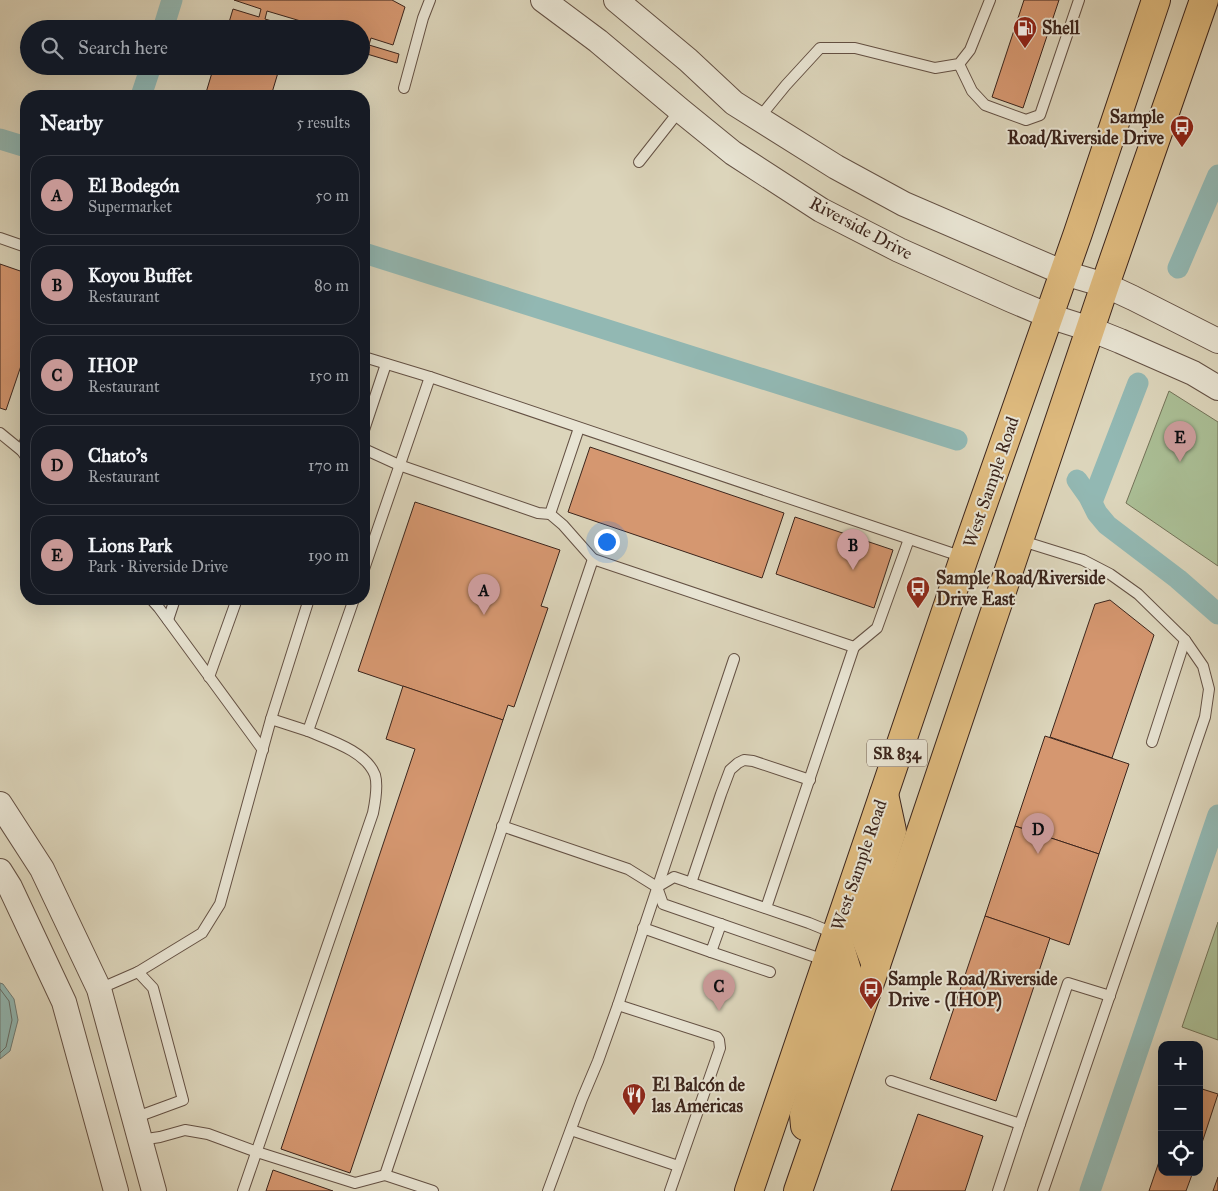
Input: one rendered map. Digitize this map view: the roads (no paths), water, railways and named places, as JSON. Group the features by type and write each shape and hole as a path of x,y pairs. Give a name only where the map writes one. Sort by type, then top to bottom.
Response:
{"main road":[{"name":"West Sample Road","path":"749,1191 1156,0"},
{"name":"SR 834","path":"798,1191 1090,329 1204,0"},
{"path":"876,965 861,926 892,831 884,794"},
{"path":"809,1157 804,1116 848,974 836,934"}],"street":[{"name":"Riverside Drive","path":"544,0 598,41 733,153 822,210 899,250 1049,316 1090,329 1193,373 1218,388"},
{"path":"616,0 688,60 734,103 836,166 904,204 1064,272 1105,285 1218,341"},
{"path":"0,804 42,869 99,989 154,1191"},
{"path":"0,871 10,887 64,1002 116,1191"},
{"path":"64,1002 99,989"}],"lane":[{"path":"404,88 423,18 430,0"},
{"path":"759,118 820,48 855,48 935,68 959,64 970,50 990,0"},
{"path":"959,64 972,91 985,105 1026,120 1040,115 1079,0"},
{"path":"639,162 680,110"},
{"path":"0,238 20,245"},
{"path":"370,359 430,377 964,558"},
{"path":"370,412 386,364"},
{"path":"370,551 430,377"},
{"path":"550,514 579,428"},
{"path":"0,433 20,449"},
{"path":"370,452 399,466 538,513 550,514 563,525 593,559 854,647"},
{"path":"766,908 854,647 877,628 910,540"},
{"path":"1019,540 1084,560 1110,574 1138,594 1185,640 1203,666 1209,690 1204,717 1043,1191"},
{"path":"385,1175 593,559"},
{"path":"156,605 263,750"},
{"path":"168,620 173,605"},
{"path":"209,678 235,605"},
{"path":"99,989 138,972 202,933 220,904 271,719 307,605"},
{"path":"308,731 352,605"},
{"path":"1152,742 1185,640"},
{"path":"548,1191 618,1004 734,659"},
{"path":"243,1191 373,813 376,795 375,775 367,763 350,749 308,731 271,719"},
{"path":"691,883 730,770 738,762 744,760 753,761 810,780"},
{"path":"502,826 628,869 657,887 663,904 827,961"},
{"path":"657,887 674,877 836,934"},
{"path":"711,952 720,924"},
{"path":"643,928 770,972"},
{"path":"137,1129 183,1100 153,988 138,972"},
{"path":"998,1191 1068,983 1110,996"},
{"path":"618,1004 716,1037 719,1040 720,1048 670,1191"},
{"path":"891,1081 1020,1124"},
{"path":"137,1129 160,1136 185,1130 208,1134 257,1152 355,1183 385,1175 433,1191"},
{"path":"571,1130 678,1166"}],"water":[{"path":"0,983 3,984 14,999 18,1020 10,1051 0,1059"}],"waterway":[{"path":"166,20 172,0"},
{"path":"143,90 148,75"},
{"path":"0,139 20,145"},
{"path":"1178,268 1218,175"},
{"path":"370,255 957,440"},
{"path":"1092,502 1138,383"},
{"path":"1077,480 1097,513 1107,525 1178,579 1218,614"},
{"path":"1090,1191 1218,815"}],"place":[{"name":"Shell","path":"1025,49"},
{"name":"Sample Road/Riverside Drive","path":"1182,148"},
{"name":"Lions Park","path":"1180,462"},
{"name":"Koyou Buffet","path":"853,570"},
{"name":"Sample Road/Riverside Drive East","path":"918,609"},
{"name":"El Bodegón","path":"484,615"},
{"name":"Chato's","path":"1038,854"},
{"name":"Sample Road/Riverside Drive - (IHOP)","path":"871,1010"},
{"name":"IHOP","path":"719,1011"},
{"name":"El Balcón de las Americas","path":"634,1116"}]}
